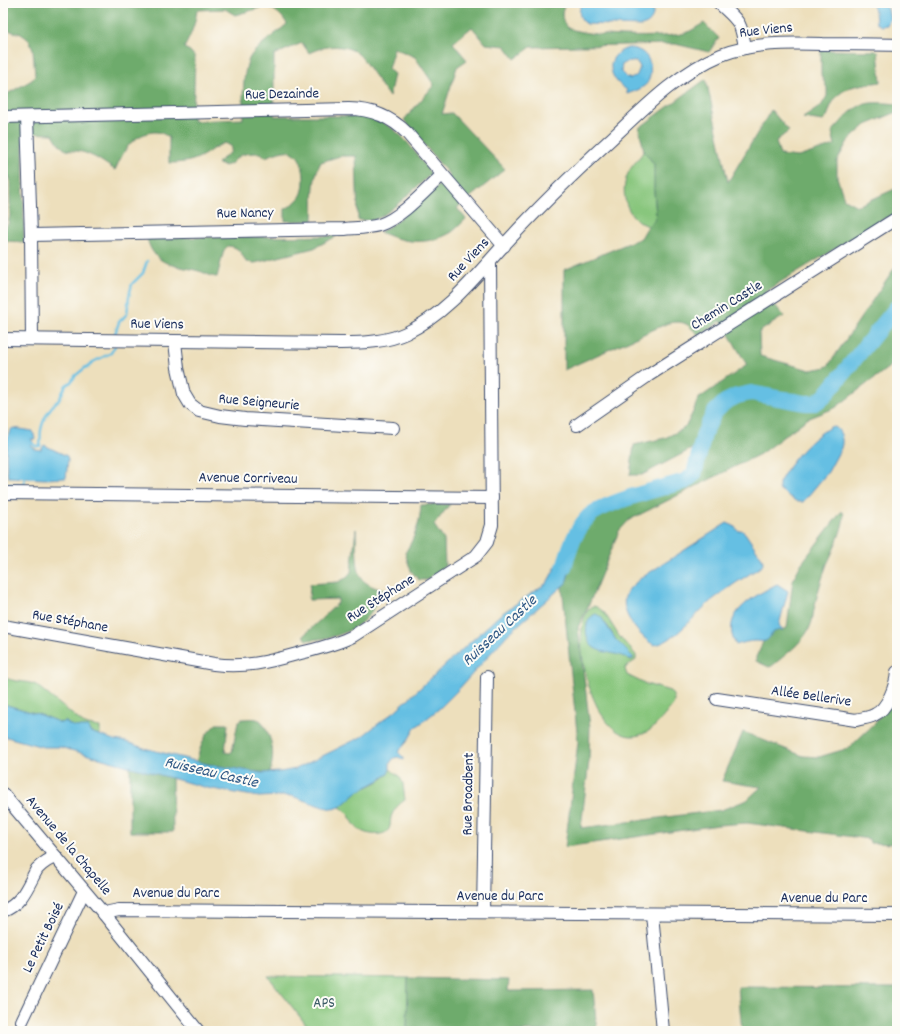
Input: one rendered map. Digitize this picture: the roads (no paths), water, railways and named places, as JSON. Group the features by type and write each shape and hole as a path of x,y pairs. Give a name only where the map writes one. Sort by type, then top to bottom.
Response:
{"street":[{"path":"719,3 733,15 738,22 743,34 745,48"},
{"name":"Rue Viens","path":"3,339 341,343 374,341 391,338 406,333 436,315 455,298 565,183 648,104 698,67 721,55 745,48 781,43 897,45"},
{"name":"Rue Dezainde","path":"3,117 349,109 365,110 381,114 401,128 504,246"},
{"path":"27,117 31,235 32,339"},
{"name":"Rue Nancy","path":"31,235 345,229 371,227 384,223 395,216 442,175"},
{"name":"Chemin Castle","path":"577,425 605,404 655,371 897,218"},
{"name":"Rue Stéphane","path":"3,626 227,666 252,665 333,645 353,636 476,556 485,546 492,525 490,262"},
{"name":"Rue Seigneurie","path":"175,342 178,368 184,394 190,404 199,411 220,416 245,419 394,428"},
{"name":"Avenue Corriveau","path":"3,492 492,498"},
{"name":"Allée Bellerive","path":"717,699 856,720 875,715 888,701 896,682 897,672"},
{"name":"Rue Broadbent","path":"483,912 487,677"},
{"name":"Avenue de la Chapelle","path":"3,794 104,914 198,1031"},
{"path":"3,911 14,905 20,899 37,869 45,861 56,857"},
{"name":"Le Petit Boisé","path":"22,1021 84,891"},
{"name":"Avenue du Parc","path":"104,914 119,910 897,915"},
{"path":"652,914 663,1031"}],"water":[{"path":"582,3 649,3 649,7 653,7 652,19 645,25 641,26 587,24 580,17"},
{"path":"872,3 883,3 888,9 890,19 887,25 881,26 876,23 875,11"},
{"path":"628,48 639,50 649,60 651,70 646,84 640,89 627,94 627,90 612,74 611,68 615,56","holes":["629,61 637,62 640,67 637,75 631,79 626,77 621,72 622,64"]},
{"path":"832,426 840,432 842,441 841,448 828,472 803,502 798,502 779,489 779,483 789,466 802,450 816,437"},
{"path":"13,428 33,431 35,439 31,439 33,442 31,446 35,449 41,450 44,445 67,456 66,478 44,479 8,477 6,458 7,443 10,431"},
{"path":"727,523 734,526 738,531 742,530 745,533 762,558 762,566 711,601 677,634 662,643 654,645 637,630 628,616 624,601 627,592 641,578"},
{"path":"570,546 575,552 566,583 507,635 458,690 440,708 415,728 407,742 398,752 404,760 398,757 394,758 390,763 388,774 357,792 340,807 333,809 323,807 292,796 259,797 207,788 60,747 43,747 3,736 3,704 38,714 61,723 65,721 73,726 88,727 90,732 114,740 207,764 262,773 296,769 361,737 395,711 501,614 547,583 560,562 564,548"},
{"path":"777,584 788,591 779,625 783,630 772,633 765,641 750,641 736,645 732,634 732,624 735,616 749,601"},
{"path":"596,614 601,617 616,640 633,657 633,659 602,651 592,646 589,642 586,628 589,620"}],"waterway":[{"path":"115,334 119,322 127,314 132,284 143,273 147,261"},
{"name":"Ruisseau Castle","path":"564,567 576,534 583,522 588,517 606,506 619,501 686,481 694,474 704,434 714,413 725,402 737,396 751,393 805,403 815,403 824,397 897,307"},
{"path":"30,443 35,446 40,446 41,432 44,421 50,409 59,400 66,385 93,362 111,353 115,346"},
{"path":"3,484 24,485 25,476"}],"park label":[{"name":"APS","path":"324,1004"}]}
